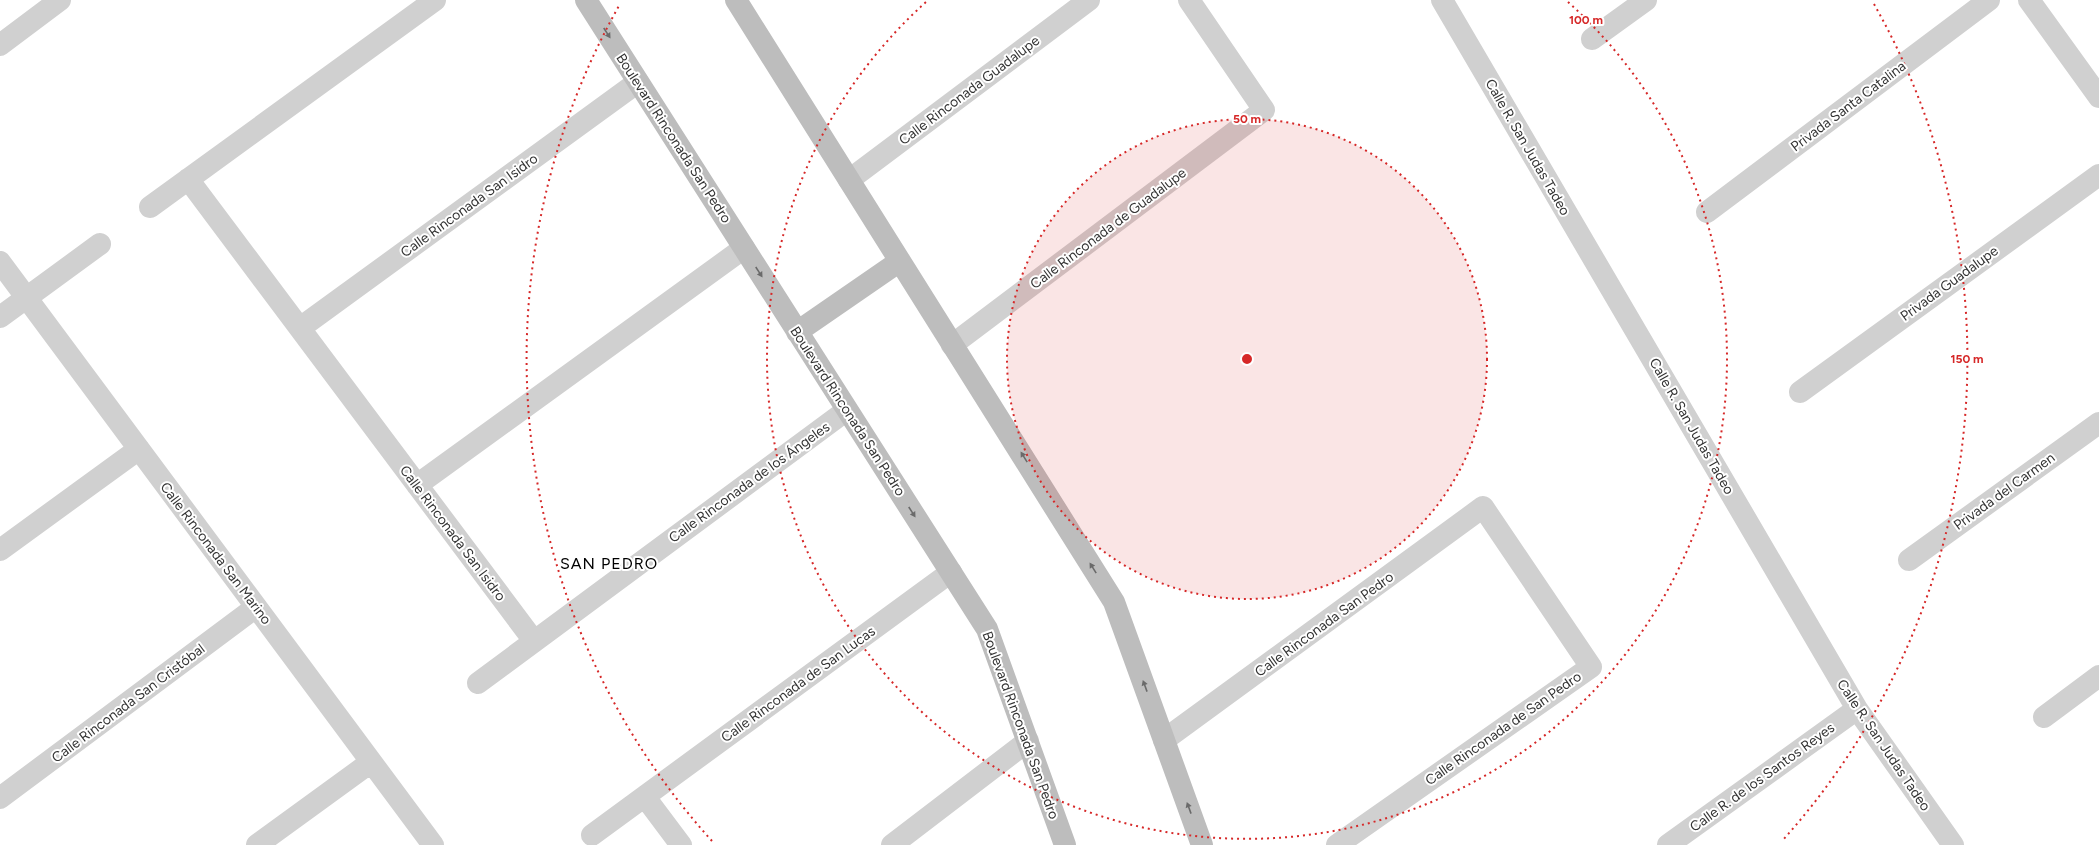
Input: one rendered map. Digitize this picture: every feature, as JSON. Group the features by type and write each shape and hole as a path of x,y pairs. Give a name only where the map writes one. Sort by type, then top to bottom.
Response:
{"street":[{"path":"0,45 60,0"},
{"path":"150,207 435,0"},
{"name":"Boulevard Rinconada San Pedro","path":"586,0 987,629 1065,845"},
{"name":"Calle Rinconada Guadalupe","path":"849,180 1089,0"},
{"name":"Calle Rinconada de Guadalupe","path":"952,345 1264,110 1189,0"},
{"name":"Calle R. San Judas Tadeo","path":"1442,0 1857,710 1953,845"},
{"path":"1592,39 1646,0"},
{"name":"Privada Santa Catalina","path":"1707,212 1989,0"},
{"path":"2029,0 2099,97"},
{"path":"739,1 849,180 1114,602 1202,845"},
{"name":"Calle Rinconada San Isidro","path":"300,328 638,82"},
{"name":"Privada Guadalupe","path":"1800,392 2099,175"},
{"name":"Calle Rinconada San Isidro","path":"188,179 534,641"},
{"path":"0,317 100,244"},
{"path":"417,485 744,248"},
{"path":"797,332 900,261"},
{"name":"Calle Rinconada San Marino","path":"0,262 433,845"},
{"name":"Calle Rinconada de los Ángeles","path":"478,683 847,410"},
{"name":"Privada del Carmen","path":"1909,560 2099,423"},
{"path":"0,550 139,449"},
{"name":"Calle Rinconada San Pedro","path":"1164,740 1483,508"},
{"name":"Calle Rinconada de San Pedro","path":"1337,845 1591,667 1483,508"},
{"name":"Calle Rinconada de San Lucas","path":"592,835 951,572"},
{"name":"Calle Rinconada San Cristóbal","path":"0,798 256,607"},
{"path":"2044,717 2099,676"},
{"name":"Calle R. de los Santos Reyes","path":"1668,845 1857,710"},
{"path":"892,845 1028,741"},
{"path":"257,845 371,762"},
{"path":"645,797 681,845"}],"district":[{"name":"SAN PEDRO","path":"609,563"}]}
